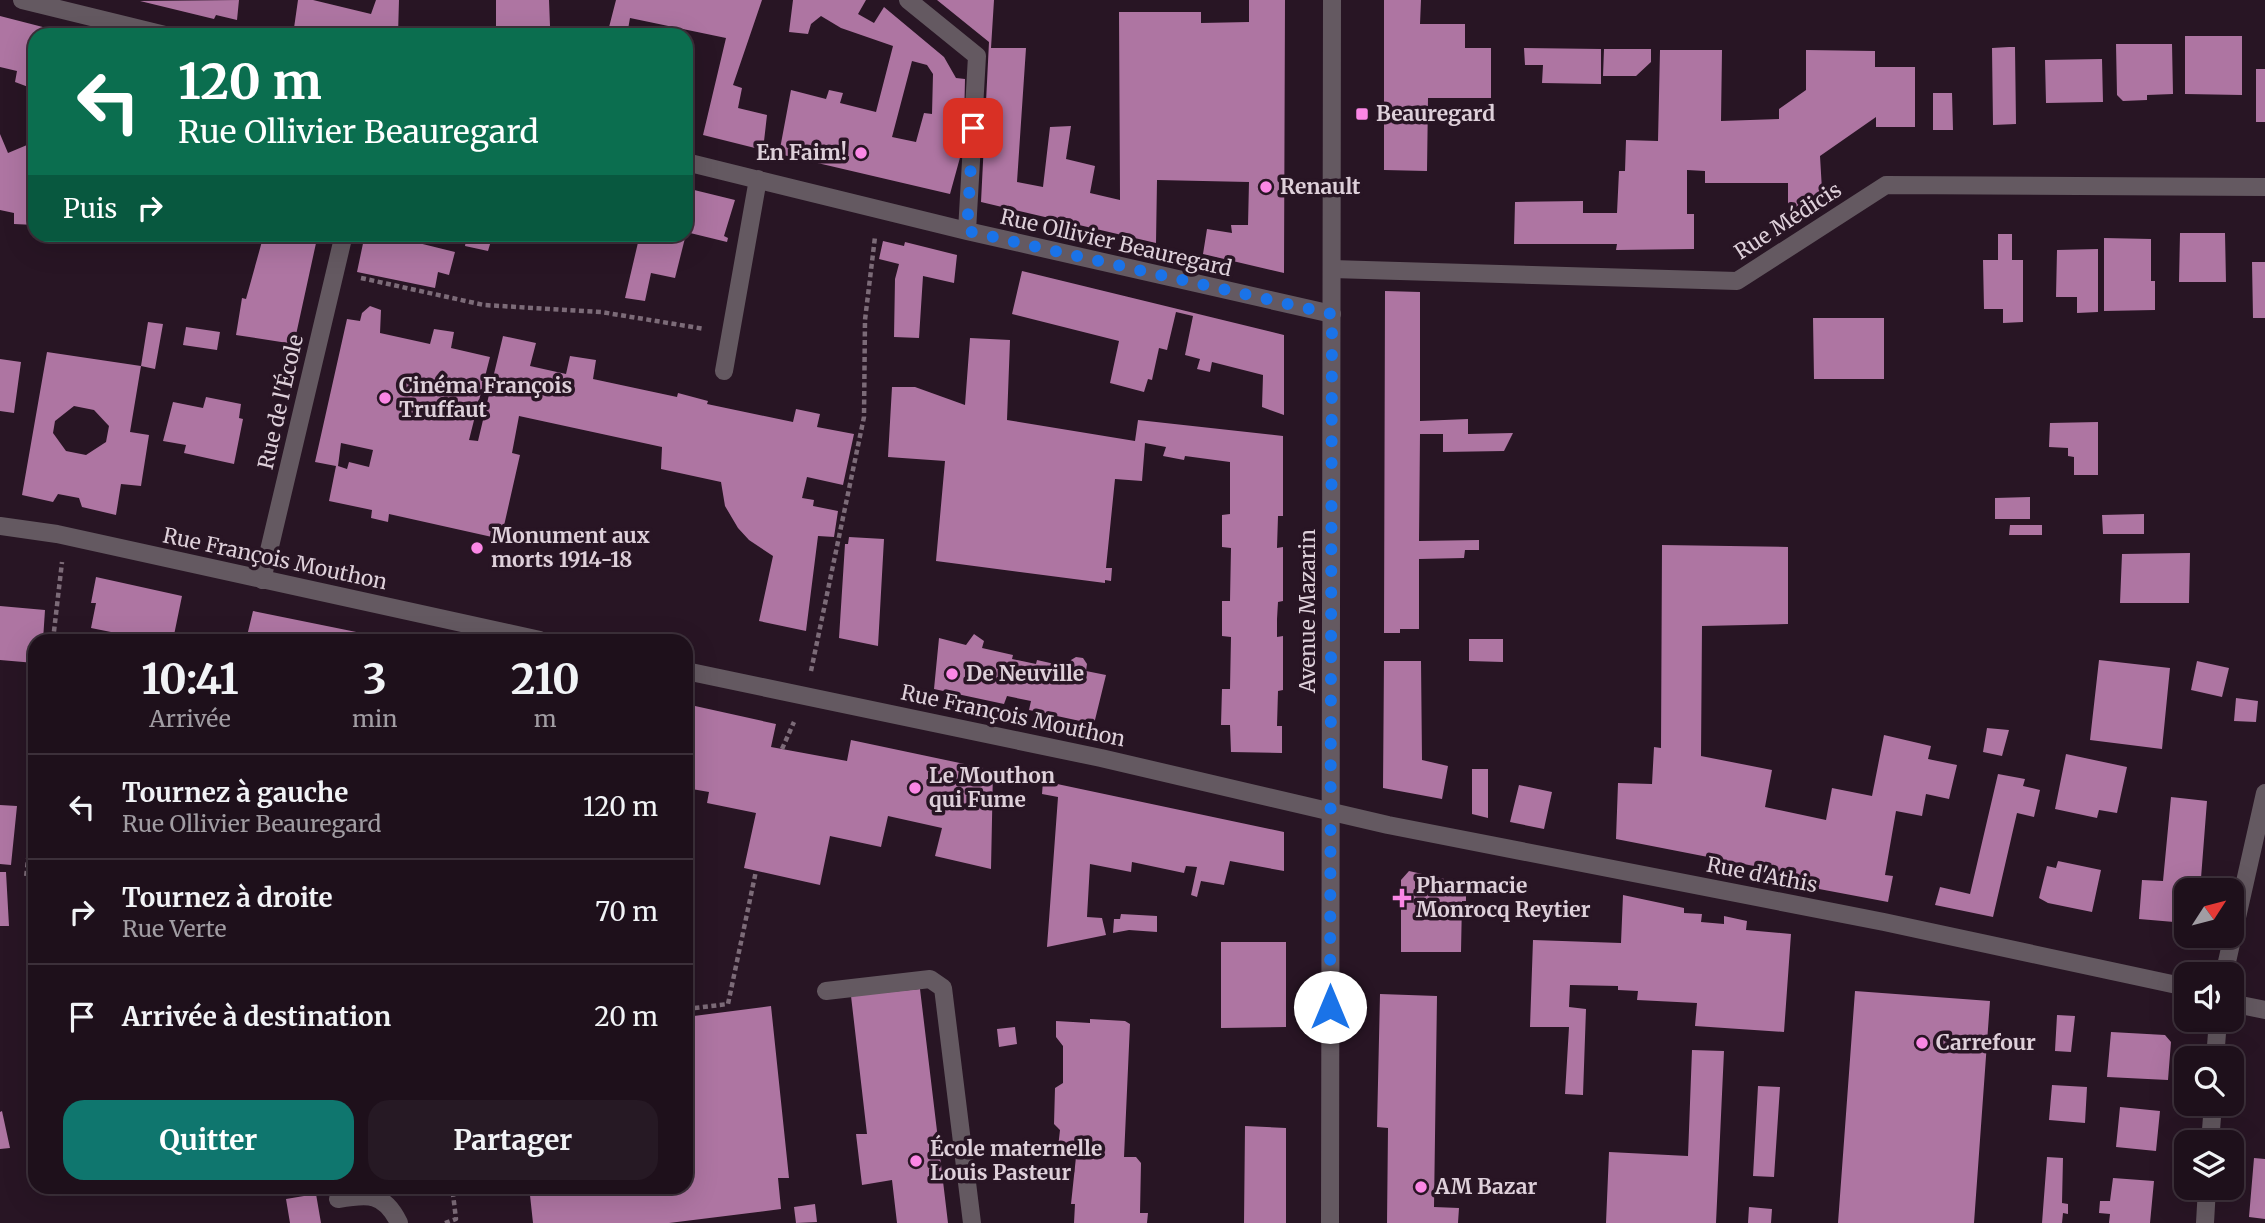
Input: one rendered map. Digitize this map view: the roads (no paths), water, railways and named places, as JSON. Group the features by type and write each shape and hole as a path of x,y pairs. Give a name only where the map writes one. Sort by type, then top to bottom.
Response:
{"street":[{"path":"22,0 136,28"},
{"path":"908,0 977,56 967,231"},
{"name":"Avenue Mazarin","path":"1330,1223 1332,0"},
{"name":"Rue Ollivier Beauregard","path":"693,164 967,231 1332,314"},
{"path":"724,370 733,334 758,179"},
{"name":"Rue Médicis","path":"1332,268 1737,281 1886,185 2265,187"},
{"name":"Rue de l'École","path":"262,580 342,242"},
{"name":"Rue François Mouthon","path":"0,526 64,537 512,634"},
{"name":"Rue François Mouthon","path":"693,672 1101,758 1329,811"},
{"path":"2227,962 2265,793"},
{"name":"Rue d'Athis","path":"1329,811 1388,825 1884,922 2174,984"},
{"path":"826,991 930,979 943,988 972,1223"},
{"path":"2244,1006 2265,1010"},
{"path":"338,1199 369,1194 387,1205 399,1223"},
{"path":"2205,1223 2206,1200"}],"place":[{"name":"Beauregard","path":"1362,114"},
{"name":"En Faim!","path":"861,153"},
{"name":"Renault","path":"1266,187"},
{"name":"Cinéma François Truffaut","path":"385,398"},
{"name":"Monument aux morts 1914-18","path":"477,548"},
{"name":"De Neuville","path":"952,674"},
{"name":"Le Mouthon qui Fume","path":"915,788"},
{"name":"Pharmacie Monrocq Reytier","path":"1402,898"},
{"name":"Carrefour","path":"1922,1043"},
{"name":"École maternelle Louis Pasteur","path":"916,1161"},
{"name":"AM Bazar","path":"1421,1187"}]}
